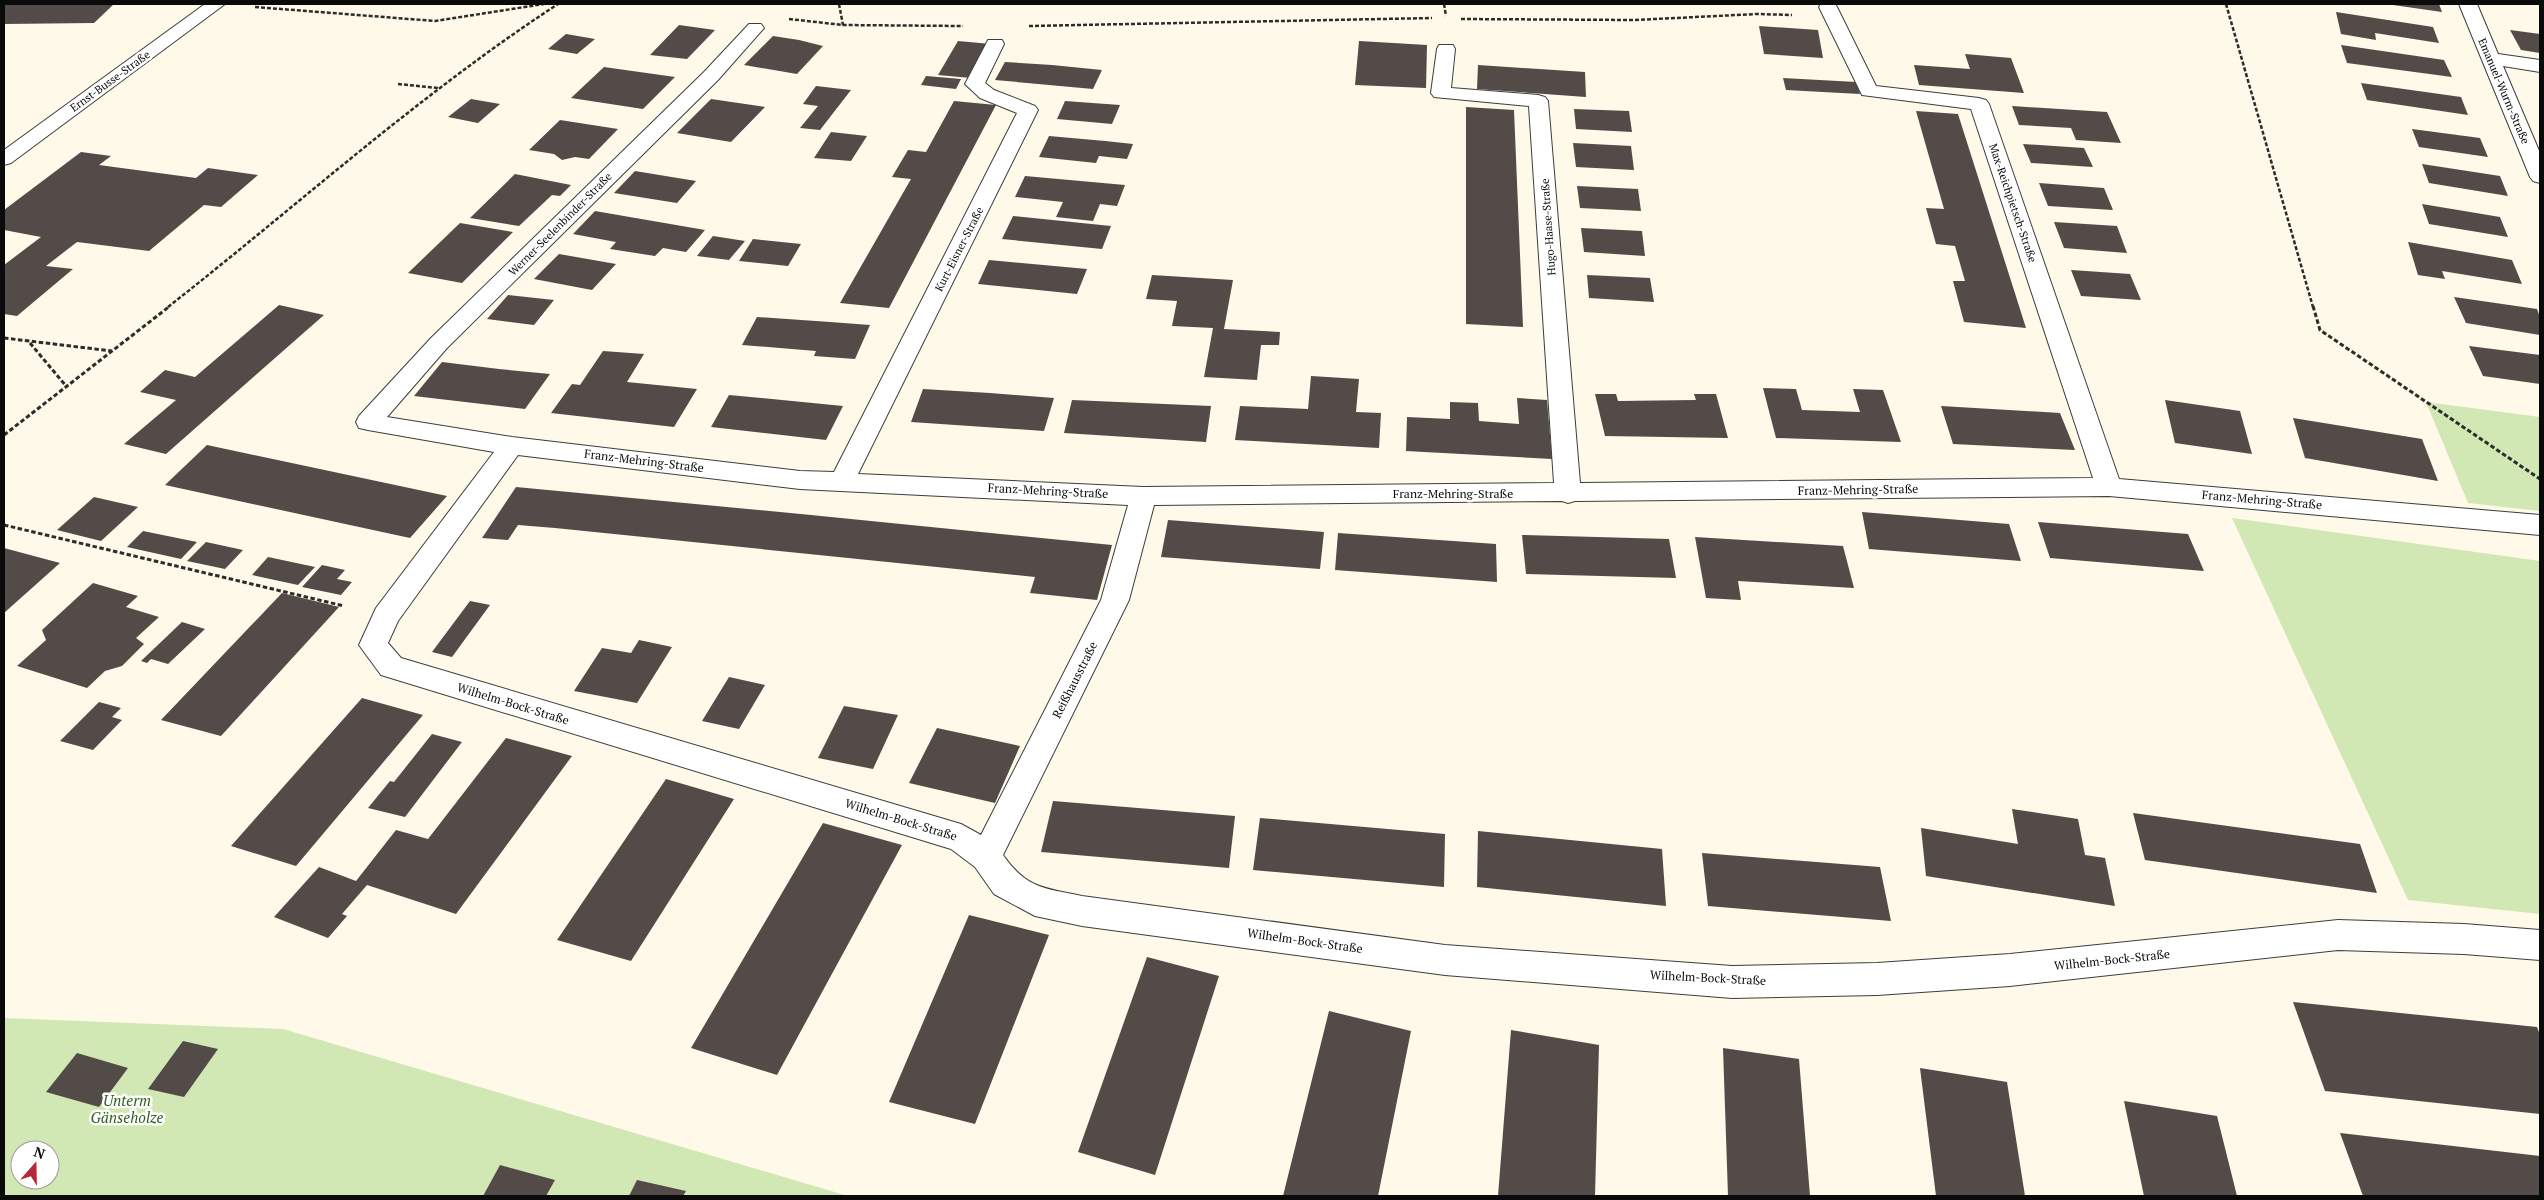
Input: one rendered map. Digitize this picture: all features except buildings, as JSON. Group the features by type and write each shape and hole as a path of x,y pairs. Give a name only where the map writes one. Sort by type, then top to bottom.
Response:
{"street":[{"name":"Ernst-Busse-Straße","path":"4,158 216,4"},
{"name":"Emanuel-Wurm-Straße","path":"2468,4 2540,177"},
{"name":"Max-Reichpietsch-Straße","path":"1831,11 1869,91 1979,104 2109,487"},
{"name":"Werner-Seelenbinder-Straße","path":"368,422 439,343 711,76 755,28"},
{"name":"Kurt-Eisner-Straße","path":"842,481 1028,110 987,94 975,84 995,44"},
{"name":"Hugo-Haase-Straße","path":"1446,49 1441,94 1538,101 1568,494"},
{"path":"2491,59 2540,66"},
{"name":"Franz-Mehring-Straße","path":"368,422 512,446 800,480 1143,496 1568,494 2109,487 2434,514 2540,525"},
{"name":"Wilhelm-Bock-Straße","path":"512,446 386,616 373,646 391,667 961,838 986,857 1005,884 1035,902 1082,911 1444,960 1732,982 1877,980 2010,970 2338,935 2464,939 2540,945"},
{"name":"Reißhausstraße","path":"986,857 1115,600 1143,496"}],"path":[{"path":"216,4 435,21 464,19 544,4"},
{"path":"4,435 264,232 333,172 438,88 500,42 558,4"},
{"path":"839,4 843,25"},
{"path":"1444,4 1446,19"},
{"path":"2226,4 2320,330 2540,479"},
{"path":"1455,19 1635,20 1831,11"},
{"path":"1024,26 1201,24 1348,17 1436,18"},
{"path":"785,18 843,25 967,26"},
{"path":"398,84 438,88"},
{"path":"4,338 112,351"},
{"path":"30,342 66,386"},
{"path":"4,524 386,616"}],"green space":[{"path":"2426,402 2540,417 2540,511 2468,503"},
{"path":"2232,518 2540,561 2540,914 2408,900"},
{"name":"Unterm Gänseholze","path":"4,1018 283,1029 848,1196 4,1196"}]}
